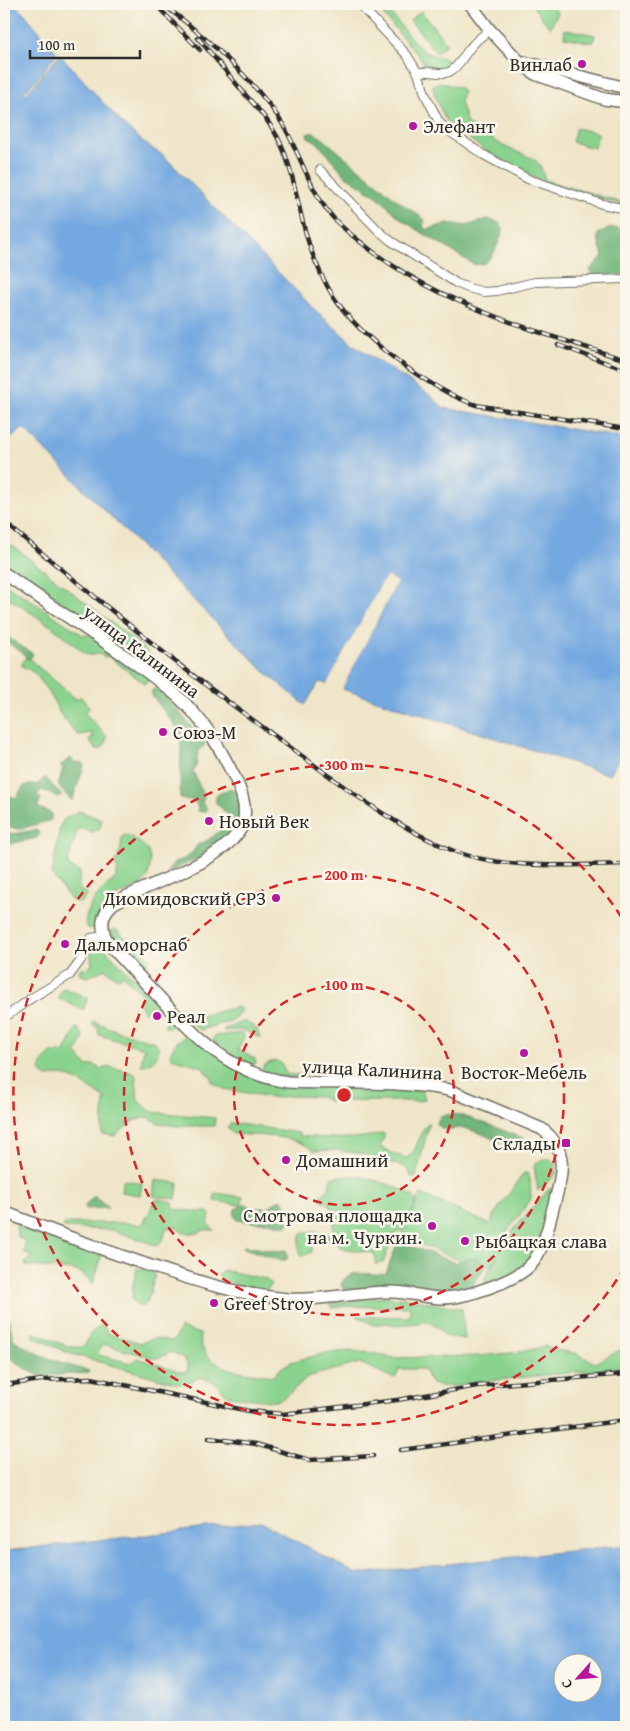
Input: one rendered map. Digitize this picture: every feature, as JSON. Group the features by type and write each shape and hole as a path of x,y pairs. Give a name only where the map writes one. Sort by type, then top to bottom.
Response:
{"main road":[{"path":"470,4 490,30 518,60 541,78 604,99 626,102"},
{"path":"518,60 626,88"},
{"name":"улица Калинина","path":"4,573 86,628 154,678 188,706 219,746 237,781 244,800 242,827 232,839 209,857 114,903 108,907 103,916 104,936 124,961 187,1028 212,1050 232,1063 250,1072 274,1080 288,1082 374,1083 434,1087 449,1090 542,1129 553,1138 562,1161 554,1206 539,1252 533,1262 522,1272 487,1289 454,1298 387,1292 306,1300 249,1294 216,1287 129,1259 5,1213"}],"street":[{"path":"359,4 406,55 418,73 438,122 446,129 482,154 528,179 602,204 626,209"},
{"path":"418,73 428,70 439,73 448,72 460,62 476,41 490,30"},
{"path":"320,170 368,222 391,241 456,283 468,288 484,292 497,291 535,282 626,279"},
{"path":"4,1018 40,992 70,975 81,960 91,938 104,936"}],"green space":[{"path":"374,4 385,4 403,29 424,51 447,60 449,67 441,70 425,64"},
{"path":"531,4 550,4 558,13 550,28"},
{"path":"421,11 447,44 436,53 410,20"},
{"path":"565,29 595,35 593,43 564,37"},
{"path":"440,82 460,88 463,93 460,101 467,124 505,147 534,159 540,165 545,180 626,204 626,206 544,183 486,151 449,124 444,117 434,93 433,85"},
{"path":"576,128 598,133 594,148 572,142"},
{"path":"314,133 322,138 397,200 425,220 423,226 427,230 447,223 466,226 488,219 499,223 503,231 493,254 485,263 473,264 402,220 378,197 346,176 317,142 308,137 307,134"},
{"path":"610,228 626,231 626,274 593,276 590,270 603,256 598,234"},
{"path":"4,539 140,645 154,658 154,664 150,665 4,566"},
{"path":"4,583 83,635 90,635 149,679 145,684 107,655 105,658 100,654 86,654 51,626 4,595"},
{"path":"4,635 33,654 30,659 26,658 23,653 4,640"},
{"path":"26,658 76,699 81,697 90,708 85,713 107,737 105,745 101,749 95,749 89,739 93,738 92,733 78,735 60,714 52,697 35,673 22,666"},
{"path":"157,688 166,696 204,742 205,745 198,752 196,766 193,771 204,797 202,803 207,808 204,812 198,811 194,801 180,797 181,735 152,696 152,690"},
{"path":"71,758 76,763 82,762 84,766 72,801 58,786 63,768 60,766"},
{"path":"45,777 62,796 57,797 42,790 37,794 41,799 37,807 51,813 51,820 20,829 4,827 4,811 8,805 4,802 4,794 16,798 24,786 38,784"},
{"path":"231,788 239,800 239,825 216,848 199,858 167,872 174,862 188,856 197,845 219,831 228,815 216,803 216,795"},
{"path":"79,811 102,820 100,828 93,832 78,828 67,865 80,872 78,889 88,894 80,903 71,900 52,875 60,826 64,819"},
{"path":"37,830 39,834 37,838 9,844 4,848 4,833 12,834"},
{"path":"125,835 136,840 147,850 150,858 148,878 138,886 104,905 96,927 89,929 85,923 89,909 98,894 116,878 118,869 115,865 121,848 122,837"},
{"path":"114,928 149,958 147,972 142,970 115,940 112,932"},
{"path":"98,945 102,946 159,1004 177,1024 176,1027 164,1027 169,1017 152,1005 144,1013 139,1000 142,995 123,975 118,978 105,969 88,977 80,975 79,970 82,967 87,970 92,964 90,951"},
{"path":"63,988 88,998 83,1010 58,998"},
{"path":"238,1007 241,1010 236,1018 200,1030 186,1019 187,1017 192,1018"},
{"path":"93,1021 117,1031 155,1042 159,1048 156,1058 151,1062 141,1065 144,1048 99,1035 98,1028 92,1024"},
{"path":"245,1021 257,1029 260,1038 243,1030 224,1031 224,1029"},
{"path":"77,1027 84,1037 76,1053 87,1066 94,1065 101,1069 110,1067 134,1073 138,1101 152,1112 215,1118 214,1126 176,1126 159,1123 148,1117 133,1121 115,1136 102,1134 104,1100 107,1100 87,1086 71,1078 61,1075 49,1077 40,1071 43,1061 51,1053 65,1052"},
{"path":"242,1033 244,1037 238,1049 255,1059 256,1063 251,1066 226,1052 212,1040 215,1036"},
{"path":"187,1035 247,1076 422,1091 425,1098 418,1101 329,1101 322,1097 287,1096 277,1098 224,1089 212,1082 212,1077 206,1073 203,1067 172,1058 170,1055 174,1046"},
{"path":"276,1061 281,1063 287,1075 305,1074 306,1077 288,1078 263,1072 262,1068 265,1065"},
{"path":"454,1114 525,1139 526,1143 521,1146 508,1145 466,1129 447,1130 437,1123 440,1116"},
{"path":"231,1123 299,1133 299,1136 352,1138 383,1133 385,1135 380,1147 406,1158 413,1152 422,1132 429,1123 416,1177 413,1177 405,1167 363,1154 336,1150 314,1151 297,1141 233,1134 227,1127"},
{"path":"545,1159 550,1159 555,1163 556,1174 538,1191 534,1166"},
{"path":"524,1173 527,1173 530,1179 531,1199 506,1233 509,1235 550,1188 552,1189 544,1226 533,1252 520,1268 509,1275 485,1283 484,1279 498,1256 491,1267 459,1260 401,1236 421,1194 491,1225 493,1216"},
{"path":"354,1176 378,1181 397,1188 417,1200 403,1229 393,1236 383,1263 375,1264 376,1257 373,1253 341,1248 336,1241 317,1238 313,1240 312,1252 302,1256 299,1245 302,1233 317,1231 322,1234 331,1234 337,1212 331,1209 329,1203 320,1199 320,1196 328,1191 331,1178"},
{"path":"123,1180 142,1183 140,1195 121,1192"},
{"path":"155,1180 178,1183 176,1199 153,1196"},
{"path":"215,1193 243,1197 241,1205 214,1201"},
{"path":"94,1196 109,1208 86,1209 85,1206"},
{"path":"157,1199 173,1202 175,1209 208,1212 210,1215 208,1224 214,1230 184,1233 177,1228 166,1228 164,1238 159,1245 155,1245 112,1230 64,1228 62,1226 70,1223 130,1223 140,1225 143,1224"},
{"path":"278,1200 282,1200 285,1203 290,1213 290,1221 286,1226 269,1222 237,1220 234,1215 235,1209 245,1204 254,1208 268,1208"},
{"path":"16,1224 102,1255 94,1282 92,1283 80,1272 73,1270 26,1266 25,1263 32,1256 24,1254 25,1241 17,1236"},
{"path":"400,1242 456,1263 470,1258 477,1258 484,1263 484,1268 470,1290 454,1293 343,1289 341,1285 349,1275 386,1273 397,1244"},
{"path":"243,1247 276,1251 286,1250 288,1258 286,1260 279,1260"},
{"path":"137,1268 152,1272 155,1276 147,1303 144,1306 137,1305 132,1299"},
{"path":"222,1270 266,1279 271,1284 267,1290 253,1289 221,1280 219,1275"},
{"path":"385,1297 406,1298 462,1309 465,1339 445,1336 440,1329 430,1322 374,1325 356,1316 410,1317 410,1307 343,1306 333,1308 330,1306 330,1303"},
{"path":"4,1319 9,1320 13,1339 22,1345 59,1362 89,1371 88,1373 42,1376 26,1369 14,1361 4,1348"},
{"path":"102,1324 109,1334 141,1343 154,1338 172,1341 176,1338 181,1328 200,1334 202,1347 216,1363 238,1371 274,1376 281,1368 291,1362 326,1353 351,1351 373,1353 392,1358 480,1356 521,1352 546,1346 555,1350 575,1353 595,1363 626,1347 626,1367 449,1386 432,1384 424,1369 399,1369 396,1377 393,1378 360,1363 307,1377 287,1396 276,1401 270,1401 228,1396 214,1382 200,1377 179,1384 68,1353 34,1337 32,1333 72,1347 85,1346 90,1334","holes":["102,1344 160,1358 170,1352 174,1353 185,1360 188,1369 185,1372 181,1372 137,1358 130,1363 99,1355 98,1353"]}],"water":[{"path":"6,4 14,4 24,13 57,53 24,92 26,94 60,55 122,123 164,156 314,309 354,345 428,394 444,408 626,438 626,744 610,775 342,689 397,582 387,576 327,684 319,682 305,705 264,671 23,428 7,442 4,439 4,22"},
{"path":"261,1522 357,1574 626,1545 626,1727 4,1727 4,1551"}],"pier":[{"path":"387,576 397,582 342,689 340,688 394,583 388,579 383,585 330,685 327,684 381,584"}],"railway":[{"path":"155,4 200,50"},
{"path":"169,9 216,48 262,95 285,128 321,202 338,223 358,240 419,282 452,298 521,326 626,360"},
{"path":"198,38 268,122 276,135 285,154 293,180 311,251 326,284 345,312 378,345 417,375 476,405 619,428"},
{"path":"558,345 626,370"},
{"path":"4,522 203,683 354,794 412,831 454,851 494,861 539,865 626,864"},
{"path":"4,1385 42,1380 91,1378 249,1411 283,1414 397,1400 477,1386 626,1374"},
{"path":"401,1450 626,1420"},
{"path":"209,1438 256,1444 309,1460 373,1456"}],"place":[{"name":"Винлаб","path":"582,64"},
{"name":"Элефант","path":"413,126"},
{"name":"Союз-М","path":"163,732"},
{"name":"Новый Век","path":"209,821"},
{"name":"Диомидовский СРЗ","path":"276,898"},
{"name":"Дальморснаб","path":"65,944"},
{"name":"Реал","path":"157,1016"},
{"name":"Восток-Мебель","path":"524,1053"},
{"name":"Склады","path":"566,1143"},
{"name":"Домашний","path":"286,1160"},
{"name":"Смотровая площадка на м. Чуркин.","path":"432,1226"},
{"name":"Рыбацкая слава","path":"465,1241"},
{"name":"Greef Stroy","path":"214,1303"}]}
